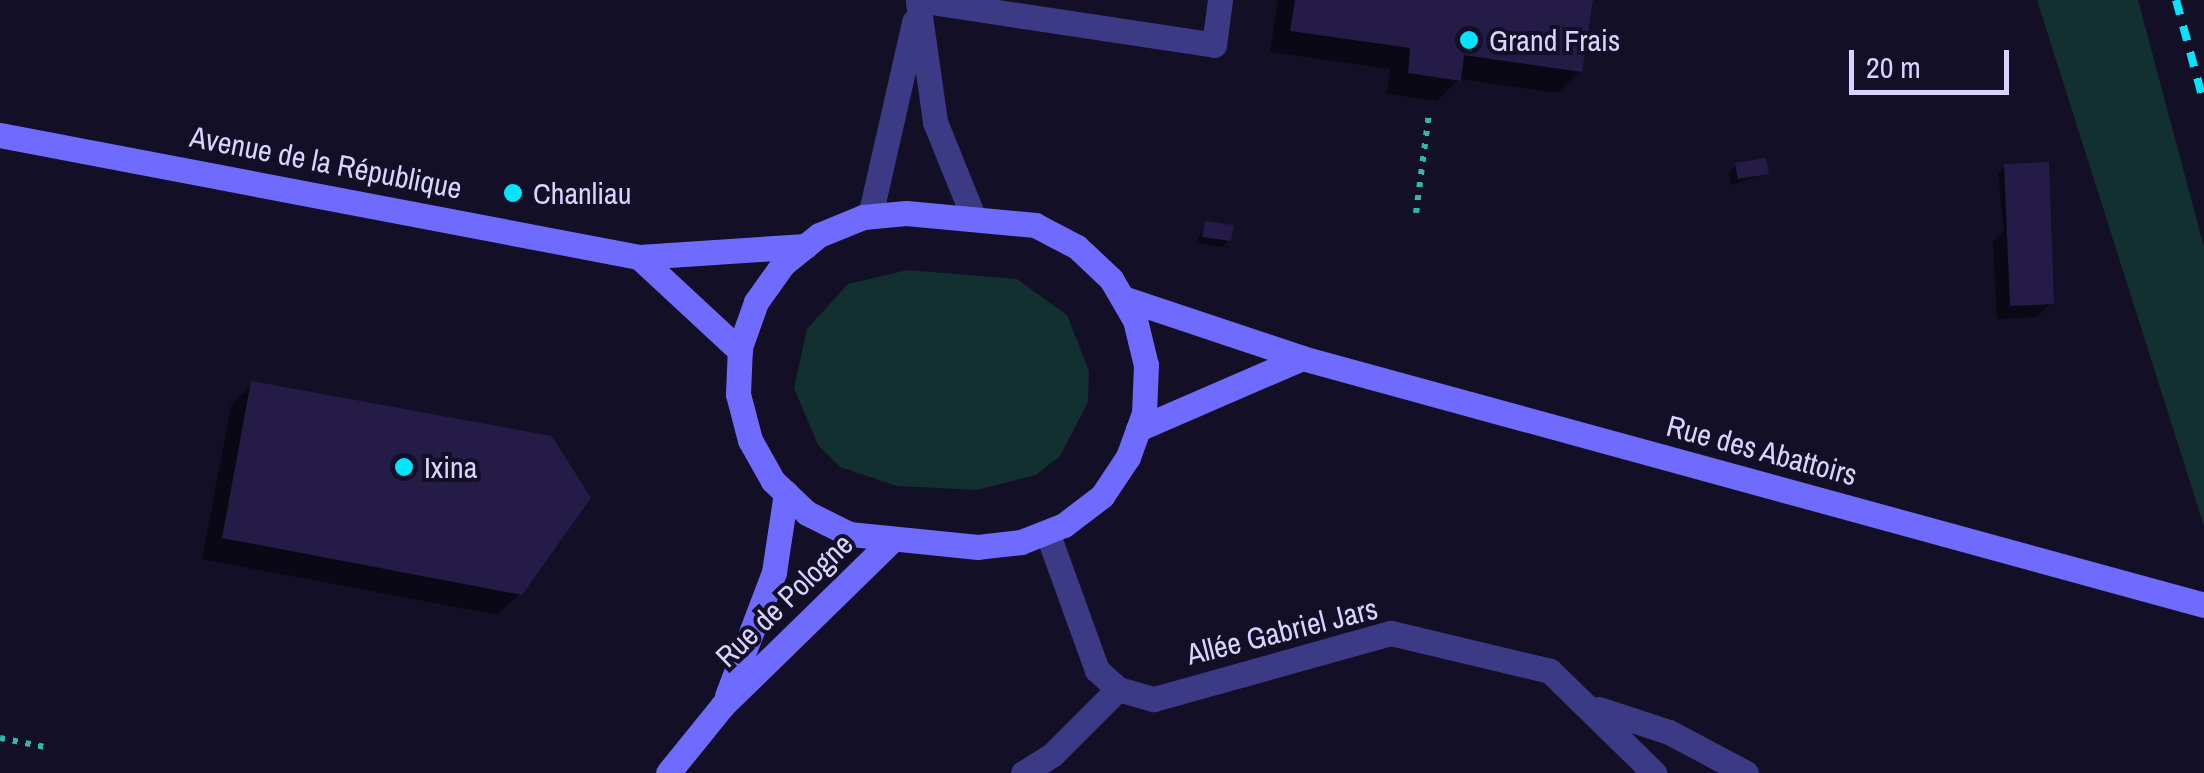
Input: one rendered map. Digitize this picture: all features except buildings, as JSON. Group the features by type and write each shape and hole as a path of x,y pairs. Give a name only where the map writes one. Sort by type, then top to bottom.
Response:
{"street":[{"path":"918,1 1214,45 1220,0"},
{"path":"870,216 918,1"},
{"path":"918,1 935,122 973,216"},
{"name":"Avenue de la République","path":"0,135 639,257 806,246"},
{"path":"870,216 973,216 1035,225 1077,246 1123,298 1146,366 1138,429 1102,496 1047,532 978,546 890,542 849,534 807,512 786,493 750,440 738,394 740,351 756,302 783,264 806,246 870,216"},
{"path":"639,257 740,351"},
{"name":"Rue des Abattoirs","path":"1123,298 1302,358 2193,602"},
{"path":"1138,429 1302,358"},
{"name":"Rue de Pologne","path":"723,705 774,572 786,493"},
{"path":"1023,773 1052,755 1118,689 1097,670 1047,532"},
{"name":"Rue de Pologne","path":"668,773 723,705 890,542"},
{"name":"Allée Gabriel Jars","path":"1118,689 1154,698 1392,633 1550,671 1654,773"},
{"path":"1589,706 1669,732 1746,773"}],"path":[{"path":"1416,212 1429,113"},
{"path":"0,738 50,748"}],"green space":[{"path":"2037,0 2138,0 2204,247 2204,526"},
{"path":"908,270 1017,279 1067,315 1089,371 1088,402 1060,456 1036,475 977,490 897,486 840,467 818,445 794,388 807,329 848,284"}],"railway":[{"path":"2176,0 2204,103"}],"place":[{"name":"Grand Frais","path":"1469,40"},
{"name":"Chanliau","path":"513,193"},
{"name":"Ixina","path":"404,467"}]}
